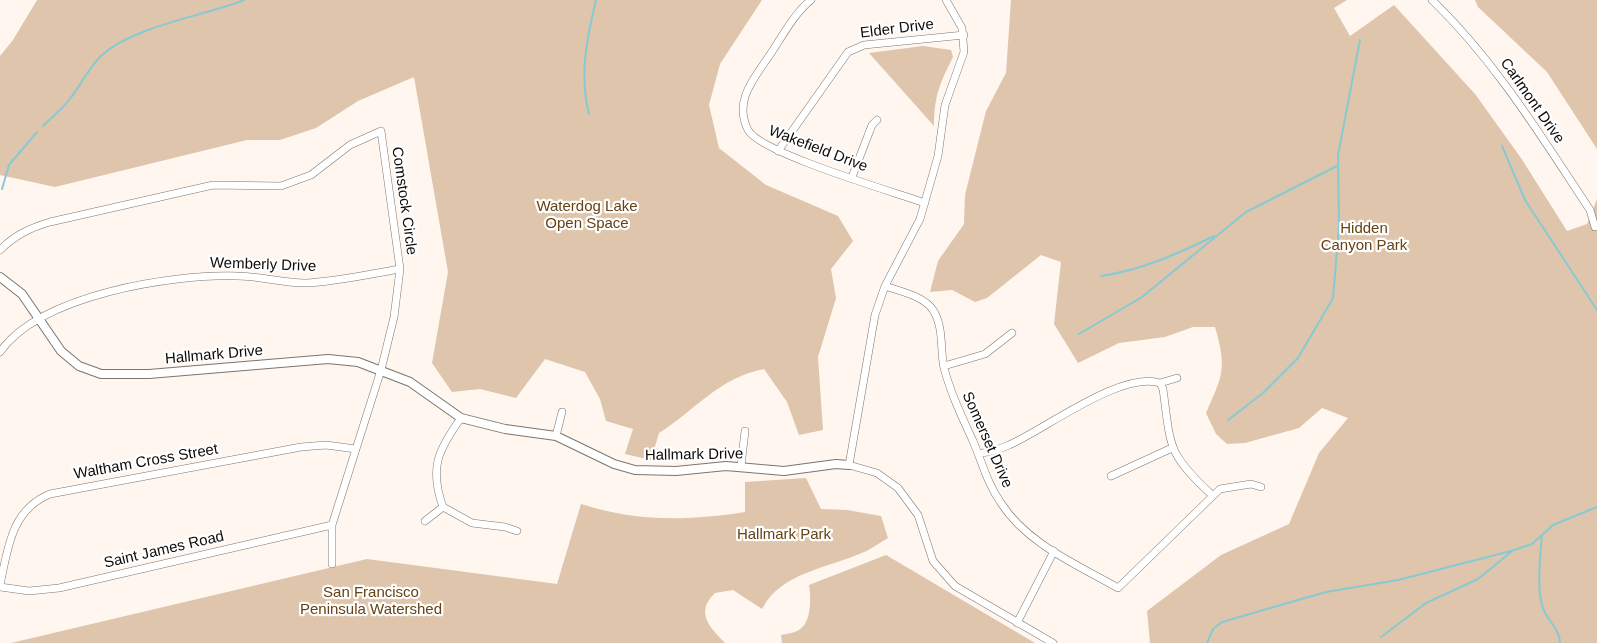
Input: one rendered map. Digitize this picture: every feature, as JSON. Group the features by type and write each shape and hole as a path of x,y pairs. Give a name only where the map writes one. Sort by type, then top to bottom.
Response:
{"street":[{"name":"Wakefield Drive","path":"811,0 749,85 744,97 743,111 748,130 754,138 778,151 925,203"},
{"path":"849,465 867,348 885,286 920,219 943,136 945,105 964,52 964,34 959,18 946,0"},
{"name":"Carlmont Drive","path":"1432,0 1467,33 1517,99 1590,210 1595,227"},
{"name":"Elder Drive","path":"778,151 848,52 864,45 964,34"},
{"path":"852,177 872,125 877,120"},
{"name":"Comstock Circle","path":"0,250 10,240 30,228 50,222 213,185 281,186 311,176 350,145 381,131 400,269 394,316 381,370 332,525 332,564"},
{"name":"Wemberly Drive","path":"0,352 20,331 39,320 94,297 162,280 238,276 309,283 400,269"},
{"name":"Hallmark Drive","path":"0,277 22,294 61,351 79,366 101,374 149,374 328,359 358,362 410,382 461,418 505,429 556,436 614,464 635,470 657,472 741,466 784,471 836,464 849,465 877,473 898,488 918,515 933,561 955,586 1053,643"},
{"name":"Somerset Drive","path":"885,286 924,301 933,310 940,329 944,366 954,399 984,473 1008,513 1020,527 1054,551 1118,588 1212,495"},
{"path":"944,366 985,354 1012,333"},
{"path":"978,454 1008,446 1062,414 1112,392 1143,382 1160,383 1177,378"},
{"path":"1160,383 1172,448 1187,471 1212,495 1232,485 1251,484 1261,487"},
{"path":"556,436 562,412"},
{"path":"461,418 442,444 435,469 436,489 443,507 472,523 505,527 517,531"},
{"path":"741,466 746,430"},
{"name":"Waltham Cross Street","path":"0,586 11,534 18,519 30,504 50,494 301,447 326,445 356,449"},
{"path":"1111,476 1172,448"},
{"path":"425,521 443,507"},
{"name":"Saint James Road","path":"0,586 28,591 59,588 332,525"},
{"path":"1017,623 1054,551"}],"green space":[{"name":"Waterdog Lake Open Space","path":"37,0 762,0 720,64 709,105 719,148 766,185 838,216 853,241 831,269 836,298 818,357 823,430 799,435 787,402 764,369 734,379 708,395 659,433 651,460 625,454 633,429 606,421 600,399 585,372 545,359 516,398 480,389 452,392 432,363 448,272 414,77 358,101 316,128 280,140 247,140 55,187 0,175 0,56 13,40"},
{"name":"Hidden Canyon Park","path":"1011,0 1347,0 1334,8 1350,36 1394,5 1475,94 1521,158 1567,231 1587,224 1597,199 1597,643 1150,643 1147,611 1221,555 1289,524 1319,453 1348,418 1322,408 1299,428 1245,443 1227,444 1216,434 1206,413 1219,380 1222,362 1215,327 1193,327 1165,337 1119,343 1078,363 1054,324 1061,262 1041,255 987,298 975,302 952,290 930,292 938,261 964,224 965,195 986,111 1006,73"},
{"path":"1475,0 1597,0 1597,149 1547,72 1478,7"},
{"path":"923,46 951,50 953,57 939,90 934,126 869,53"},
{"path":"806,478 821,509 847,510 881,516 888,538 864,552 793,579 770,597 762,609 733,590 715,593 709,600 705,613 714,631 725,643 11,643 367,559 557,584 581,504 642,517 683,518 724,515 745,512 745,482"},
{"path":"886,555 1035,643 782,643 781,635 799,630 806,621 810,602 809,585"}],"waterway":[{"path":"43,126 69,100 97,60 116,45 150,29 244,0"},
{"path":"589,114 584,71 587,42 596,0"},
{"path":"1228,420 1263,393 1298,358 1333,298 1339,226 1338,155 1360,40"},
{"path":"2,189 9,165 37,132"},
{"path":"1502,146 1525,200 1597,310"},
{"path":"1079,334 1142,297 1246,212 1337,166"},
{"path":"1101,276 1145,265 1214,236"},
{"path":"1560,643 1558,633 1544,610 1540,597 1539,571 1542,535 1553,525 1597,507"},
{"path":"1207,643 1213,629 1222,622 1326,592 1398,580 1511,551 1532,544 1542,535"},
{"path":"1381,637 1426,603 1478,579 1511,552"}],"park label":[{"name":"Hallmark Park","path":"784,535"},
{"name":"San Francisco Peninsula Watershed","path":"371,602"}]}
